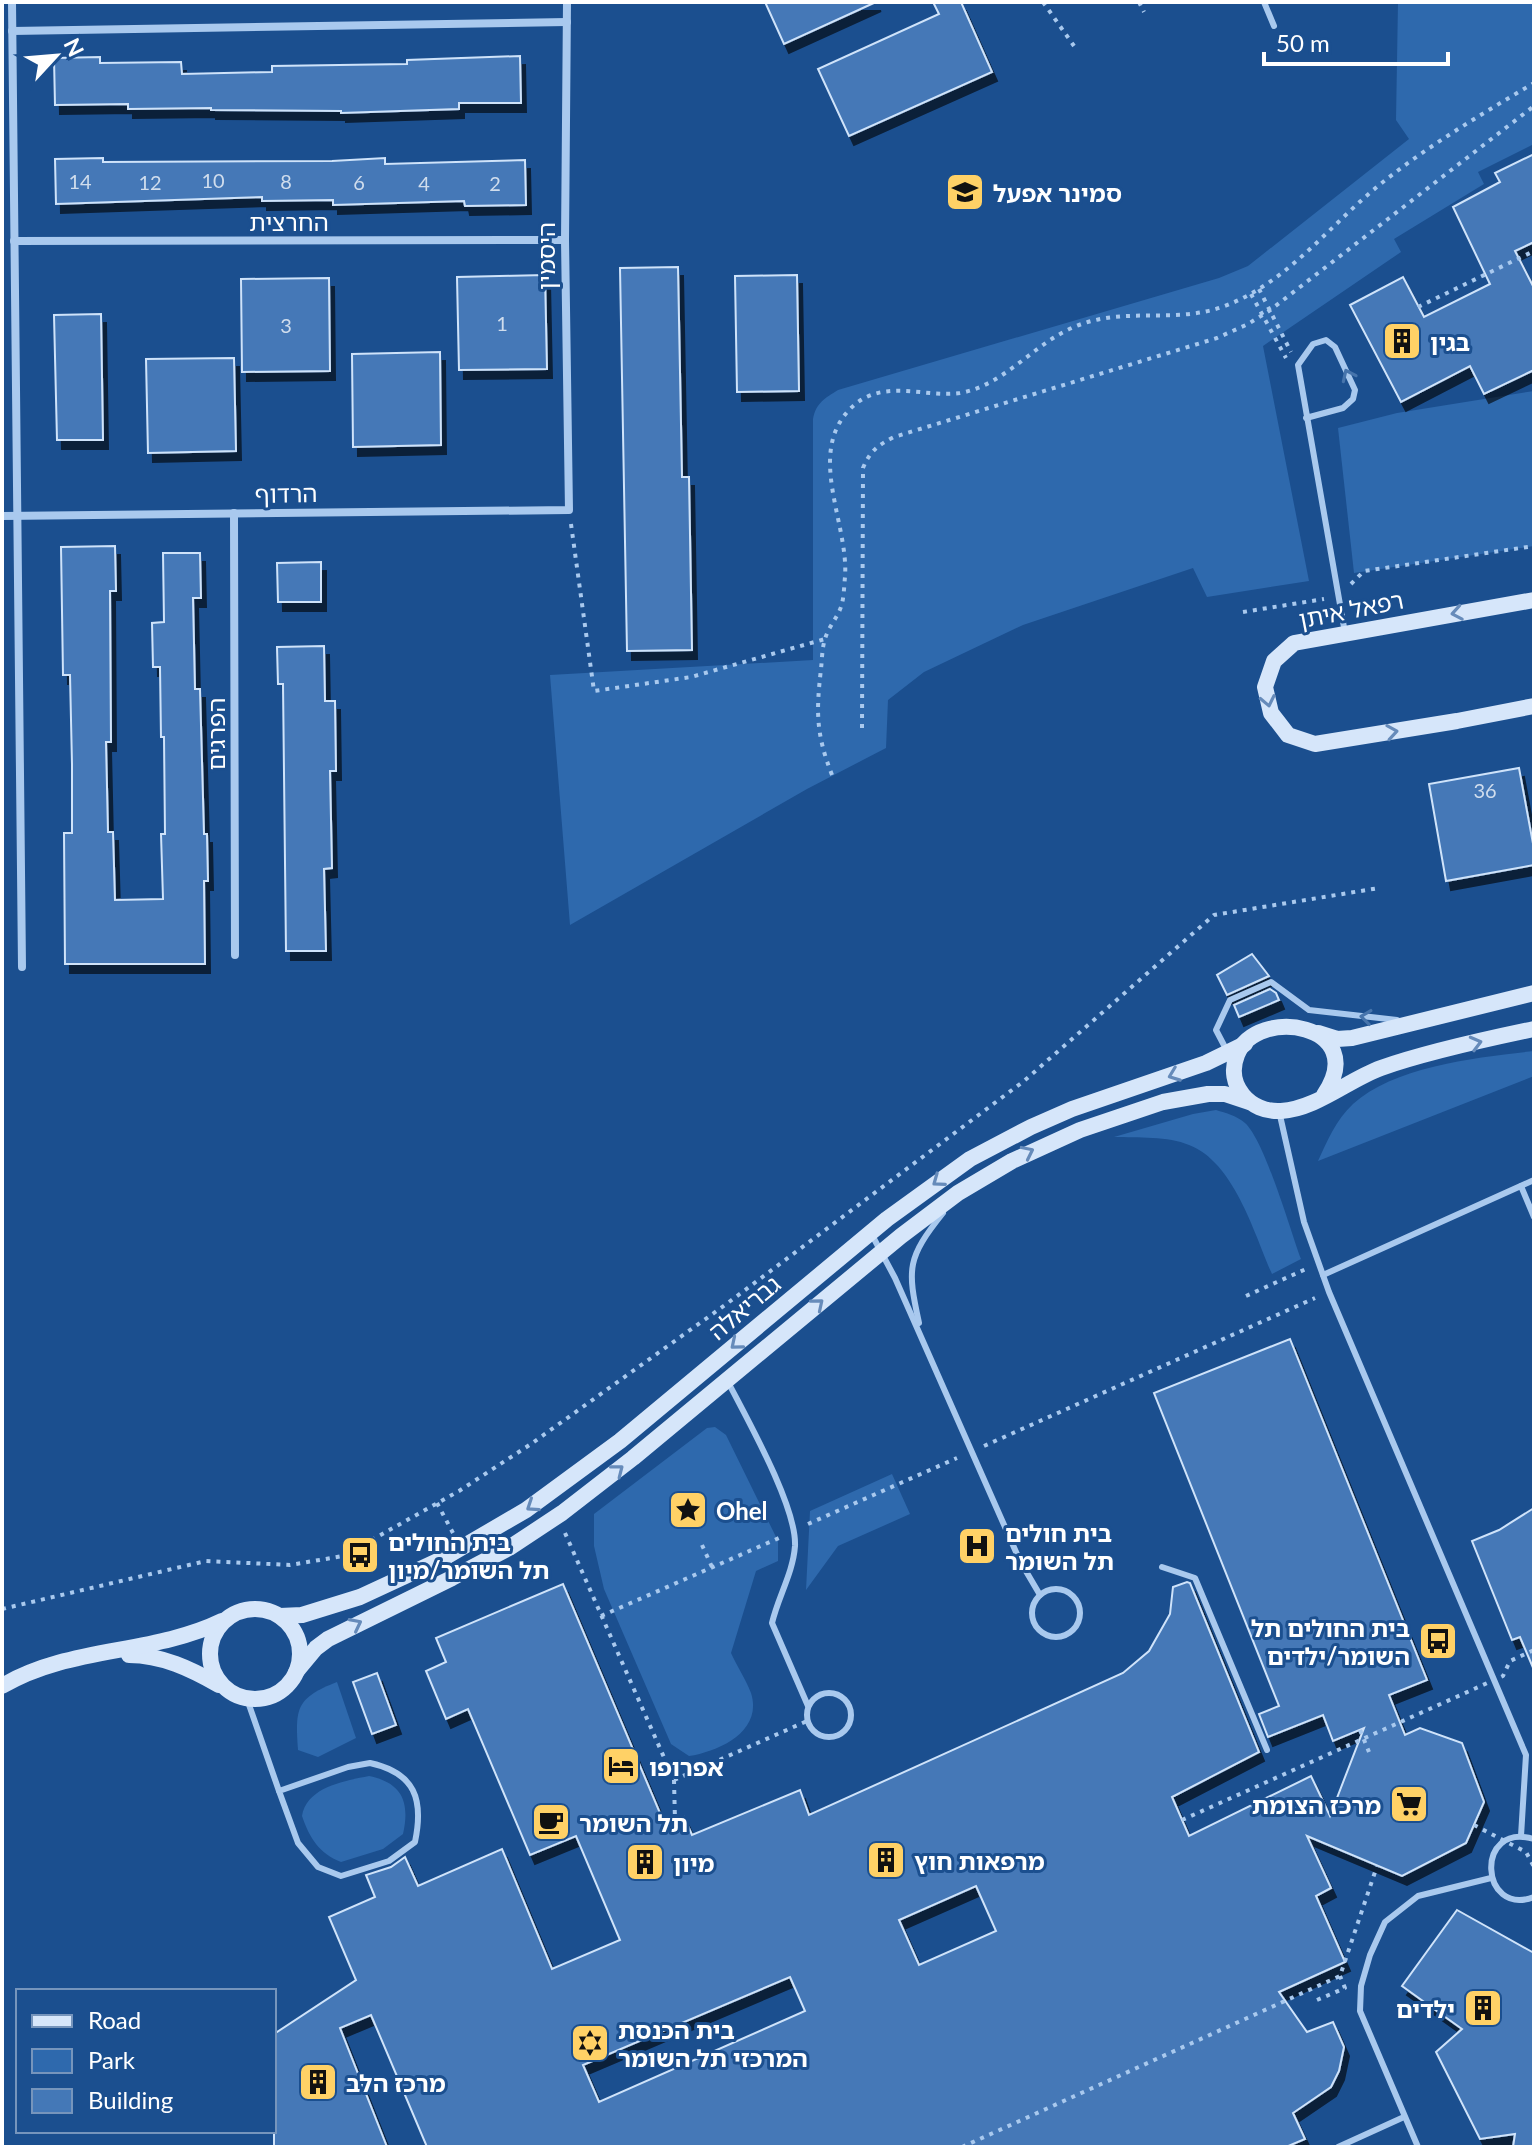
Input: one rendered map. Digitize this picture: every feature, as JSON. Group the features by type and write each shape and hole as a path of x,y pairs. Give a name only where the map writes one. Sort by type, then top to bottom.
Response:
{"street":[{"path":"12,2 22,967"},
{"name":"היסמין","path":"567,2 565,240 569,510"},
{"path":"12,31 567,22"},
{"name":"החרצית","path":"14,241 565,240"},
{"name":"הרדוף","path":"2,516 569,510"},
{"name":"הפרגים","path":"234,513 235,955"},
{"name":"רפאל איתן","path":"1534,600 1294,643 1274,661 1265,687 1271,713 1288,735 1315,744 1534,706"},
{"path":"1534,993 1352,1038 1337,1039 1290,1027 1267,1030 1238,1052 1235,1082 1249,1102 1265,1110 1294,1109 1382,1068 1534,1029"},
{"path":"1315,1032 1326,1039 1337,1063 1333,1082 1324,1095"},
{"name":"גבריאלה","path":"280,1616 302,1615 351,1600 461,1548 526,1510 590,1464 871,1232 946,1175 1001,1141 1072,1109 1196,1067 1245,1044"},
{"name":"גבריאלה","path":"296,1672 328,1639 509,1548 557,1516 633,1458 958,1193 1039,1147 1163,1102 1225,1094 1249,1102"},
{"path":"2,1686 31,1671 91,1655 180,1638 251,1608 280,1616 291,1627 298,1641 300,1657 288,1685 262,1699 240,1696 170,1662 141,1655 91,1655"},
{"path":"223,1621 210,1645 209,1659 221,1685 240,1696"}],"lane":[{"path":"1264,2 1274,26"},
{"path":"1306,418 1343,408 1353,399 1355,390 1335,347 1326,340 1313,344 1298,365 1306,418 1345,633"},
{"path":"1228,1053 1216,1030 1230,1000 1271,982 1309,1010 1395,1021 1444,1016"},
{"path":"1279,1111 1304,1222 1318,1263 1526,1755 1521,1836"},
{"path":"1323,1275 1534,1180"},
{"path":"1521,1186 1534,1217"},
{"path":"922,1339 910,1282 912,1263 923,1238 958,1193"},
{"path":"871,1232 1020,1561 1040,1595"},
{"path":"727,1380 757,1437 790,1521 795,1543 793,1557 772,1623 808,1706 807,1721 815,1733 830,1737 842,1733 851,1720 849,1704 837,1694 821,1694 808,1706"},
{"path":"1162,1567 1195,1578 1267,1750"},
{"path":"1059,1589 1074,1597 1078,1604 1079,1620 1069,1633 1047,1636 1035,1625 1032,1609 1040,1595 1059,1589"},
{"path":"240,1696 298,1843 318,1867 341,1876 389,1861 415,1842 420,1819 417,1797 403,1777 384,1766 370,1763 348,1767 279,1791"},
{"path":"1534,1839 1521,1836 1510,1838 1498,1846 1490,1866 1491,1878 1505,1895 1516,1900 1534,1897"},
{"path":"1418,2147 1360,2011 1361,1986 1370,1955 1385,1922 1418,1896 1491,1878"},
{"path":"1338,2147 1404,2117"}],"path":[{"path":"1043,2 1074,46"},
{"path":"1139,2 1144,12"},
{"path":"832,775 820,744 817,709 825,639 842,605 845,572 842,535 830,474 834,440 849,410 863,398 882,392 960,393 981,386 1006,373 1034,349 1076,325 1134,314 1196,313 1221,307 1251,294 1284,274 1379,185 1460,127 1534,83"},
{"path":"862,728 863,468 868,455 878,445 894,437 1217,338 1263,315 1534,106"},
{"path":"1418,307 1534,251"},
{"path":"1259,289 1298,365"},
{"path":"1251,294 1301,385"},
{"path":"569,510 594,691 691,677 825,639"},
{"path":"1243,612 1338,596 1364,571 1534,546"},
{"path":"2,1609 206,1561 290,1565 343,1556 437,1503 531,1444 725,1305 1014,1088 1214,915 1379,888"},
{"path":"1246,1296 1318,1263"},
{"path":"437,1503 461,1548"},
{"path":"557,1516 674,1780 675,1821"},
{"path":"702,1545 712,1567"},
{"path":"1182,1820 1503,1676 1510,1661 1534,1650"},
{"path":"674,1780 807,1721"},
{"path":"1360,1730 1369,1752"},
{"path":"1474,1825 1526,1852 1534,1867"},
{"path":"1317,2000 1345,1988 1340,1976 1377,1866"},
{"path":"962,2147 1340,1976"}],"green space":[{"path":"1398,2 1534,2 1534,144 1478,172 1484,184 1394,239 1401,252 1263,346 1309,581 1207,597 1193,568 1023,625 924,672 888,700 886,748 807,789 570,925 550,675 813,660 813,419 822,402 838,390 1219,278 1248,266 1409,139 1396,120"},
{"path":"1534,391 1534,546 1354,573 1338,428 1397,413"},
{"path":"1534,1051 1534,1076 1318,1161 1332,1131 1347,1110 1370,1091 1414,1072 1489,1056"},
{"path":"1216,1110 1238,1118 1253,1133 1284,1208 1301,1259 1272,1274 1241,1200 1230,1182 1205,1154 1172,1140 1114,1137"},
{"path":"715,1427 726,1435 778,1541 778,1561 756,1571 731,1653 751,1693 751,1718 736,1737 725,1744 689,1756 671,1744 604,1589 594,1546 594,1514 707,1428"},
{"path":"892,1474 910,1514 838,1546 806,1590 810,1511"},
{"path":"337,1682 356,1738 318,1757 298,1750 297,1724 301,1706 313,1693"},
{"path":"369,1776 397,1789 404,1804 403,1834 383,1849 341,1862 316,1844 308,1832 302,1816 305,1806 328,1787"}],"building":[{"path":"765,2 876,2 784,44"},
{"path":"933,2 961,2 992,72 849,136 818,69 939,14"},
{"path":"520,56 521,103 459,103 459,109 341,113 211,108 128,109 128,104 55,105 54,58 100,57 100,63 181,62 182,74 272,72 272,66 407,64 407,60"},
{"path":"1534,154 1534,242 1515,251 1534,288 1534,370 1484,394 1470,366 1401,402 1350,305 1403,277 1424,317 1490,284 1453,207 1500,182 1495,173"},
{"path":"103,158 103,162 385,158 385,164 525,160 526,205 465,206 464,201 333,205 333,200 262,201 262,197 56,204 55,159"},
{"path":"678,267 682,477 689,477 692,650 627,651 620,268"},
{"path":"545,275 547,369 459,370 457,277"},
{"path":"797,275 799,391 737,392 735,276"},
{"path":"329,278 330,371 242,372 241,279"},
{"path":"101,314 103,440 57,440 54,315"},
{"path":"440,352 441,445 353,447 352,354"},
{"path":"234,358 236,451 148,453 146,359"},
{"path":"115,546 116,591 110,591 111,742 106,742 108,832 113,832 115,900 163,899 161,834 165,834 164,737 161,737 160,667 153,667 152,623 164,622 163,553 200,553 201,598 193,598 195,689 200,689 204,834 207,834 205,964 65,964 64,833 72,833 72,764 70,675 63,675 61,547"},
{"path":"321,562 321,602 278,602 277,563"},
{"path":"324,646 325,701 335,701 336,771 330,771 332,868 324,869 326,951 286,951 283,684 278,684 277,647"},
{"path":"1519,768 1534,849 1534,865 1446,881 1429,784"},
{"path":"1252,954 1269,976 1227,995 1217,975"},
{"path":"1270,989 1279,1000 1239,1017 1234,1005"},
{"path":"1290,1339 1427,1680 1389,1695 1405,1735 1420,1728 1462,1743 1484,1802 1466,1843 1402,1876 1307,1836 1331,1888 1316,1896 1345,1962 1279,1992 1307,2032 1333,2022 1344,2047 1339,2071 1331,2087 1293,2113 1305,2139 1286,2147 427,2147 371,2015 340,2028 387,2147 274,2147 276,2033 356,1980 329,1917 375,1897 366,1875 391,1867 405,1857 418,1886 502,1849 552,1969 620,1940 576,1836 530,1855 468,1709 446,1719 426,1671 446,1662 436,1638 563,1584 665,1825 684,1817 692,1835 800,1790 809,1815 1123,1673 1149,1651 1170,1614 1173,1587 1187,1582 1259,1752 1172,1797 1189,1836 1311,1776 1330,1816 1364,1728 1333,1741 1323,1715 1268,1737 1259,1714 1279,1706 1154,1393","holes":["976,1886 996,1931 919,1965 899,1920","790,1977 805,2011 599,2102 583,2065"]},
{"path":"1534,1508 1534,1670 1520,1637 1512,1640 1472,1541 1499,1530"},
{"path":"377,1673 396,1725 372,1734 353,1682"},
{"name":"ילדים","path":"1457,1910 1534,1953 1534,2147 1513,2147 1515,2134 1480,2139 1436,2052 1462,2029 1402,1986"}],"place":[{"name":"סמינר אפעל","path":"965,192"},
{"name":"בגין","path":"1402,341"},
{"name":"Ohel","path":"688,1510"},
{"name":"בית חולים תל השומר","path":"977,1546"},
{"name":"בית החולים תל השומר/מיון","path":"360,1555"},
{"name":"בית החולים תל השומר/ילדים","path":"1438,1641"},
{"name":"אפרופו","path":"621,1766"},
{"name":"מרכז הצומת","path":"1409,1804"},
{"name":"תל השומר","path":"551,1822"},
{"name":"מרפאות חוץ","path":"886,1860"},
{"name":"מיון","path":"645,1862"},
{"name":"ילדים","path":"1483,2008"},
{"name":"בית הכנסת המרכזי תל השומר","path":"590,2043"},
{"name":"מרכז הלב","path":"318,2082"}]}
